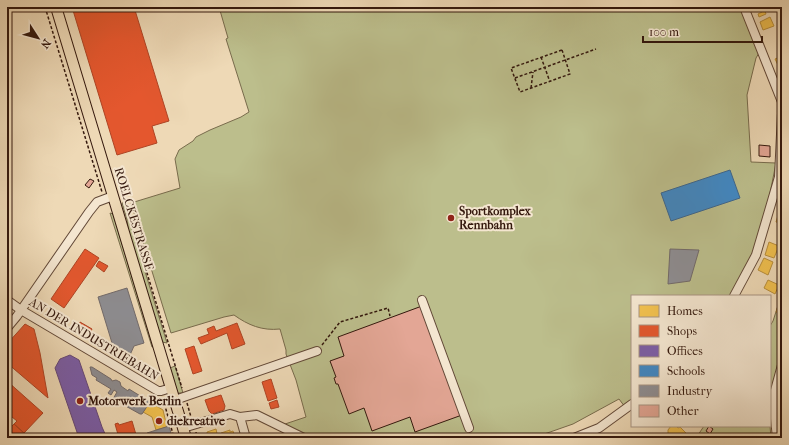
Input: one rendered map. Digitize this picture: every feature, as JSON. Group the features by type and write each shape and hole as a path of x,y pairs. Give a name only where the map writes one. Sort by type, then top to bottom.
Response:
{"main road":[{"name":"ROELCKESTRASSE","path":"56,7 171,388 188,431"}],"street":[{"path":"744,7 782,102"},
{"path":"735,295 756,255 779,177 782,113"},
{"path":"7,328 97,202 113,196"},
{"name":"AN DER INDUSTRIEBAHN","path":"7,300 21,310 158,391 171,388"},
{"path":"422,300 469,428"},
{"path":"175,400 317,351"},
{"path":"777,438 774,394 782,365"},
{"path":"588,438 631,405"},
{"path":"188,431 230,414 240,417 257,415 304,438"},
{"path":"240,417 246,438"},
{"path":"574,438 600,428"}],"path":[{"path":"45,7 100,188"},
{"path":"515,78 596,49"},
{"path":"562,50 570,74 520,92 511,68 542,57 562,50"},
{"path":"542,57 544,68 550,82"},
{"path":"531,88 533,72"},
{"path":"120,187 185,397 188,431 197,438"},
{"path":"317,351 340,322 388,308 390,316"},
{"path":"163,399 173,434 176,438"}],"green space":[{"name":"Sportkomplex Rennbahn","path":"219,7 741,7 759,53 756,58 747,95 751,162 776,163 764,224 749,261 731,295 631,295 631,402 625,407 619,399 573,424 533,438 312,438 282,425 306,417 296,380 286,354 280,329 261,328 245,322 234,315 171,333 131,203 180,188 175,159 179,150 193,141 196,137 249,112 226,39 228,38"},
{"path":"122,203 124,203 167,343 162,342 129,234"},
{"path":"110,213 113,214 153,347 152,347"},
{"path":"782,293 782,354 772,386 771,404 771,324"},
{"path":"175,366 183,393 177,393 170,368"},
{"path":"703,427 770,427 771,438 696,438"}],"building: Homes":[{"path":"760,7 774,7 765,11 766,14 759,17 758,14 762,12"},
{"path":"770,17 774,26 763,30 760,22"},
{"path":"782,56 782,65 779,67 775,59"},
{"path":"779,212 782,213 782,223 776,222"},
{"path":"769,242 779,246 774,258 765,255"},
{"path":"764,258 773,262 768,275 758,270"},
{"path":"768,280 779,285 775,294 764,288"},
{"path":"779,303 782,304 781,314 776,312"},
{"path":"150,402 163,410 167,427 156,430 152,417 143,412"},
{"path":"670,427 680,427 688,435 684,438 674,438 668,433"},
{"path":"216,429 218,438 208,438 207,432"},
{"path":"230,430 230,432 233,431 234,434 231,435 232,438 223,438 221,433"}],"building: Shops":[{"path":"72,7 134,7 169,121 152,126 157,143 117,155"},
{"path":"85,249 99,258 64,308 51,299"},
{"path":"99,261 108,266 104,272 96,266"},
{"path":"80,322 92,329 90,333 78,326"},
{"path":"237,323 245,344 232,349 227,333 201,344 198,338 209,334 207,329 214,326 216,331"},
{"path":"25,324 34,329 48,398 7,363 7,344"},
{"path":"194,346 202,371 193,374 185,349"},
{"path":"271,379 277,398 268,401 262,382"},
{"path":"7,381 43,413 24,433 14,424 17,421 7,413"},
{"path":"221,395 225,406 224,410 212,414 209,411 205,400"},
{"path":"277,400 279,407 271,409 269,403"},
{"path":"132,421 137,438 119,438 115,424 118,423 119,425"},
{"path":"14,424 24,433 20,438 7,438 7,427 9,429"}],"building: Offices":[{"name":"Motorwerk Berlin","path":"70,355 79,360 106,436 104,436 105,438 79,438 55,368 60,359"}],"building: Schools":[{"path":"730,170 740,198 671,221 661,193"}],"building: Industry":[{"path":"670,249 699,250 690,281 668,284"},
{"path":"127,288 144,343 134,346 130,355 111,345 112,343 98,297"},
{"path":"90,367 112,381 116,380 120,382 121,386 128,391 129,389 150,402 142,414 113,399 117,392 114,390 111,395 108,393 111,389 96,380 97,378 92,375"},
{"path":"169,426 172,436 171,438 149,438 147,433"}],"building: Other":[{"path":"759,145 770,146 770,157 759,156"},
{"path":"90,179 94,181 89,188 85,185"},
{"path":"422,306 462,415 415,432 410,417 372,431 364,408 349,414 338,384 336,384 334,378 336,377 330,361 344,356 338,337"},
{"path":"708,427 713,429 710,434 706,431"}],"place":[{"name":"Sportkomplex Rennbahn","path":"451,218"},
{"name":"Motorwerk Berlin","path":"80,401"},
{"name":"diekreative","path":"159,421"}]}
